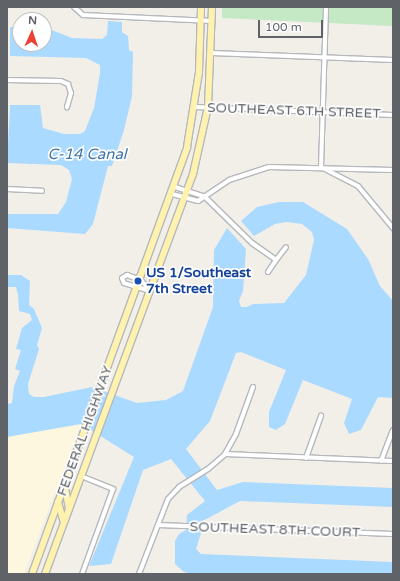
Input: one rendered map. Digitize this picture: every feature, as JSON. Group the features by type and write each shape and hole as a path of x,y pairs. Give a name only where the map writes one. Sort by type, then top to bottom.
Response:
{"main road":[{"name":"FEDERAL HIGHWAY","path":"32,574 138,289 188,147 195,107 201,7"},
{"name":"FEDERAL HIGHWAY","path":"45,574 187,191 200,148 208,107 212,53 212,7"},
{"path":"65,484 65,498 69,508"},
{"path":"58,502 63,511 64,523"}],"street":[{"path":"74,7 83,15 212,21"},
{"path":"321,167 326,7"},
{"path":"212,53 393,60"},
{"path":"7,80 68,84 71,93 67,107"},
{"name":"SOUTHEAST 6TH STREET","path":"195,107 393,115"},
{"path":"172,194 195,201 229,180 254,170 282,165 393,170"},
{"path":"321,167 358,186 393,228"},
{"path":"175,187 205,196 252,243 276,260"},
{"path":"7,189 42,191"},
{"path":"268,272 286,246"},
{"path":"127,275 141,280 150,291 138,289 124,283 122,278 127,275"},
{"path":"139,574 168,499 185,482 208,470 224,454 236,434 253,386"},
{"path":"306,458 321,416"},
{"path":"381,461 393,430"},
{"path":"224,454 393,461"},
{"path":"81,476 114,489 82,574"},
{"name":"SOUTHEAST 8TH COURT","path":"158,525 393,534"}],"shaded area":[{"path":"81,424 24,574 7,574 7,437"}],"green space":[{"path":"222,7 393,7 393,26 222,18"}],"water":[{"name":"C-14 Canal","path":"108,21 122,22 122,32 128,36 129,50 133,52 132,96 124,130 112,166 108,166 93,224 85,234 7,228 7,214 58,214 66,202 72,179 69,170 61,165 7,163 10,105 40,105 43,128 64,134 80,134 85,131 94,108 100,73 100,65 86,58 10,56 10,27 12,27 12,52 52,52 52,30 72,38 102,39 107,35"},
{"path":"279,202 303,202 347,229 368,259 380,286 393,301 393,398 378,397 361,430 349,434 344,423 352,399 303,380 285,424 276,430 269,427 269,412 286,370 241,352 236,353 210,421 186,449 217,490 243,482 393,488 393,507 240,501 199,523 201,533 196,549 201,554 393,562 393,574 194,574 184,572 175,564 175,541 179,534 186,530 187,515 205,501 171,459 143,470 111,564 89,566 134,457 81,424 7,437 7,404 12,403 14,386 20,371 15,369 21,350 16,349 22,328 32,320 30,314 19,311 16,287 7,287 7,275 21,275 30,281 29,305 34,309 42,328 37,345 39,349 28,384 29,394 34,397 44,397 92,387 137,403 166,400 183,391 213,307 214,250 227,228 246,249 243,291 239,301 241,307 247,307 253,304 284,303 306,275 314,240 312,232 302,224 286,222 275,224 254,236 241,221 257,207"}],"place":[{"name":"US 1/Southeast 7th Street","path":"138,281"}]}
